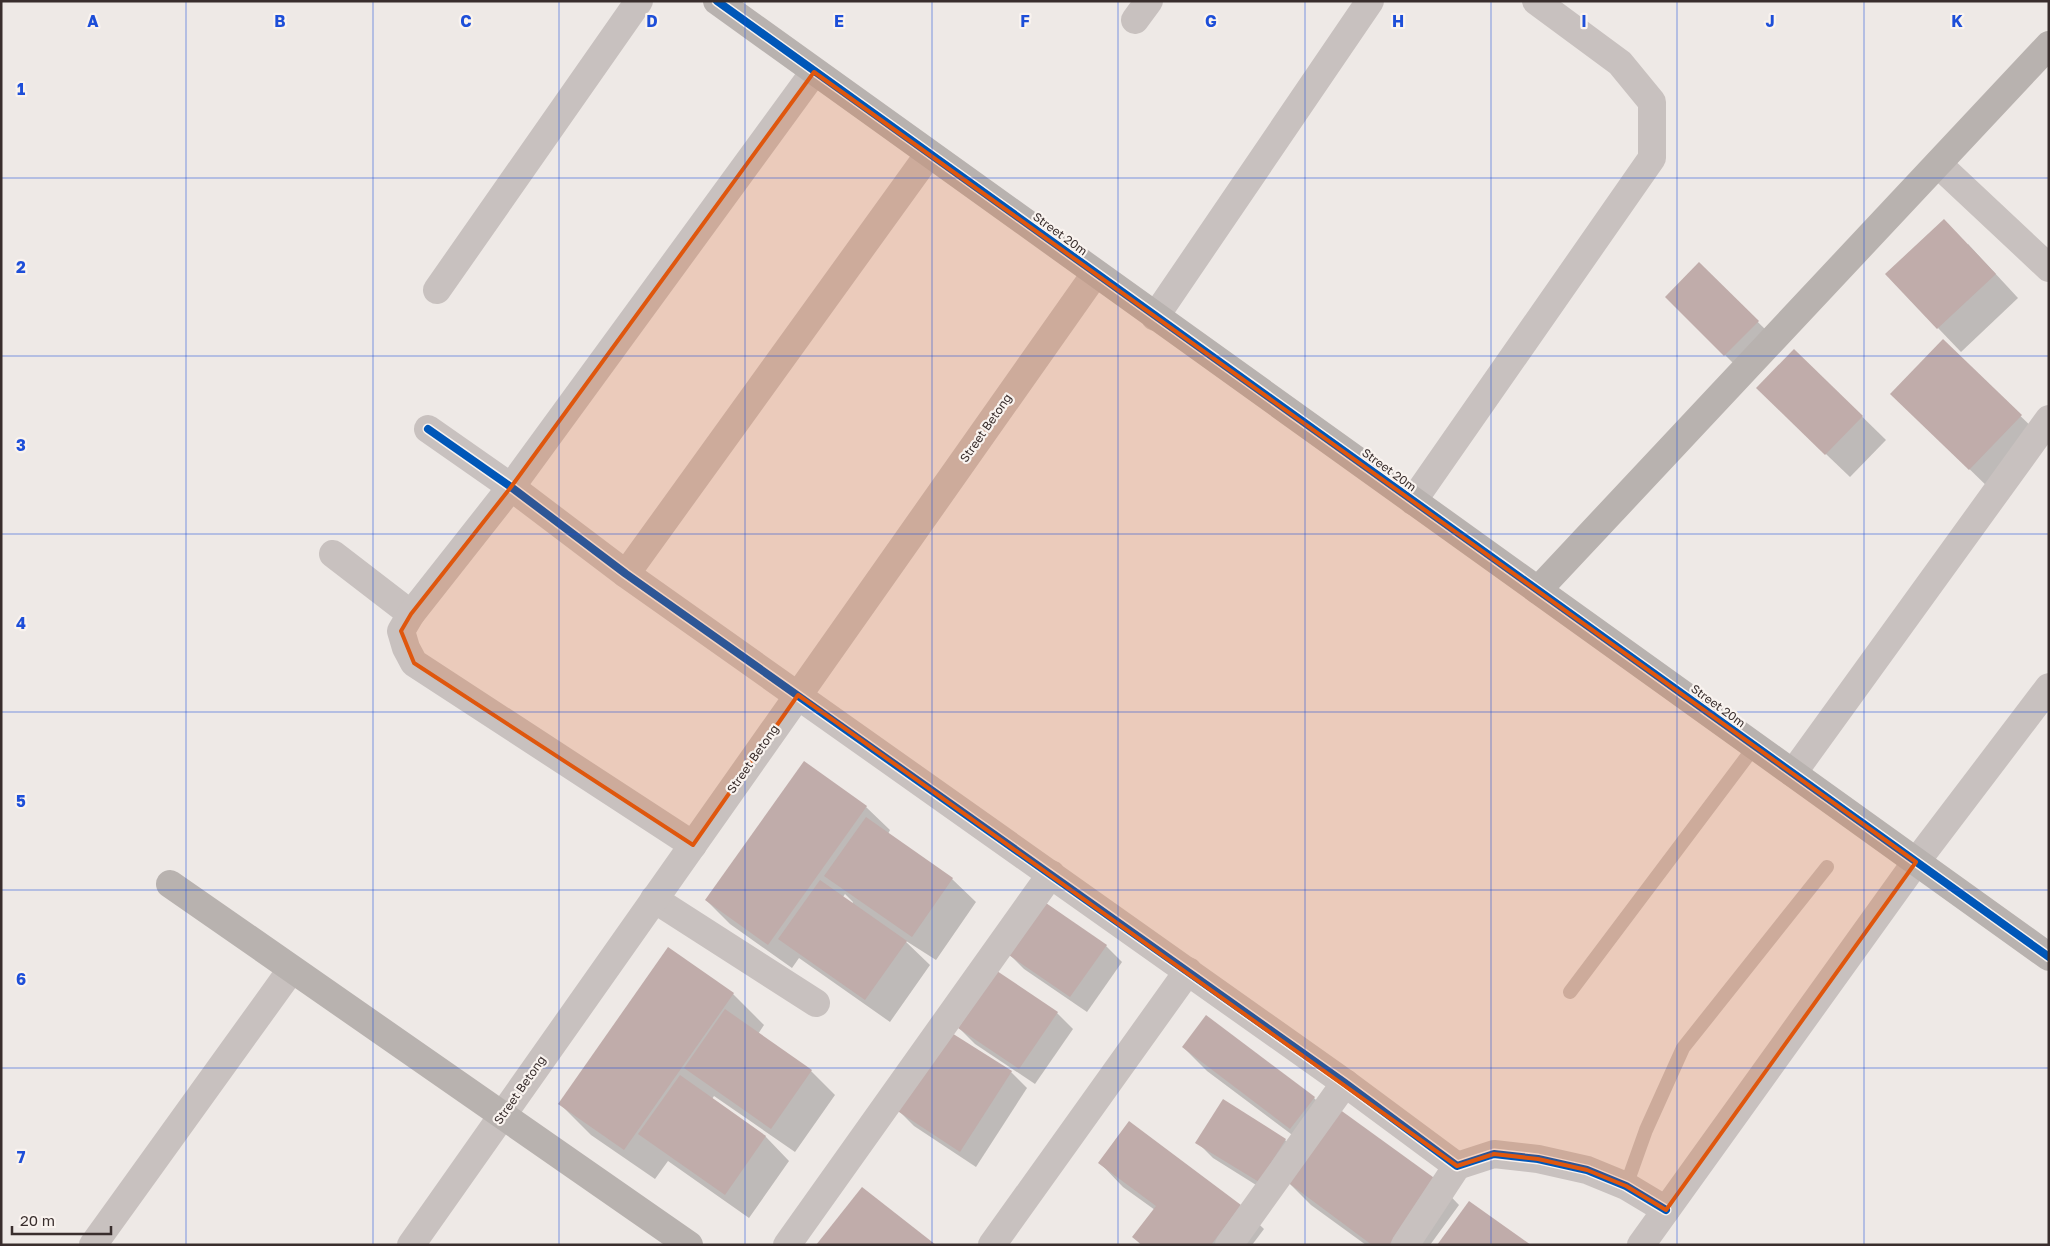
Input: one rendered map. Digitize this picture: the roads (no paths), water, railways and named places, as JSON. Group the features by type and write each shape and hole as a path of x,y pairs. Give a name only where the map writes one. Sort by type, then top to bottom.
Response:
{"street":[{"path":"437,290 640,1"},
{"name":"Street 20m","path":"717,1 2049,957"},
{"path":"1155,316 1370,1"},
{"path":"1413,501 1652,158 1652,102 1620,63 1536,1"},
{"path":"1538,590 2049,45"},
{"path":"693,845 414,663 406,648 401,631 411,614 510,487 814,72"},
{"path":"626,574 928,154"},
{"path":"1938,164 2049,268"},
{"name":"Street Betong","path":"411,1245 1095,274"},
{"path":"1793,773 2049,419"},
{"path":"428,429 510,487 626,574 1188,971 1457,1166"},
{"path":"333,554 411,614"},
{"path":"1641,1245 1916,862 2049,687"},
{"path":"787,1245 1051,874"},
{"path":"170,884 291,970 689,1245"},
{"path":"654,899 816,1004"},
{"path":"93,1245 291,970"},
{"path":"992,1245 1188,971"},
{"path":"1229,1245 1344,1083"},
{"path":"1405,1245 1457,1166 1494,1154 1538,1159 1587,1170 1626,1186 1666,1210"}],"lane":[{"path":"1570,992 1754,746"},
{"path":"1626,1186 1646,1130 1683,1048 1827,868"}]}
